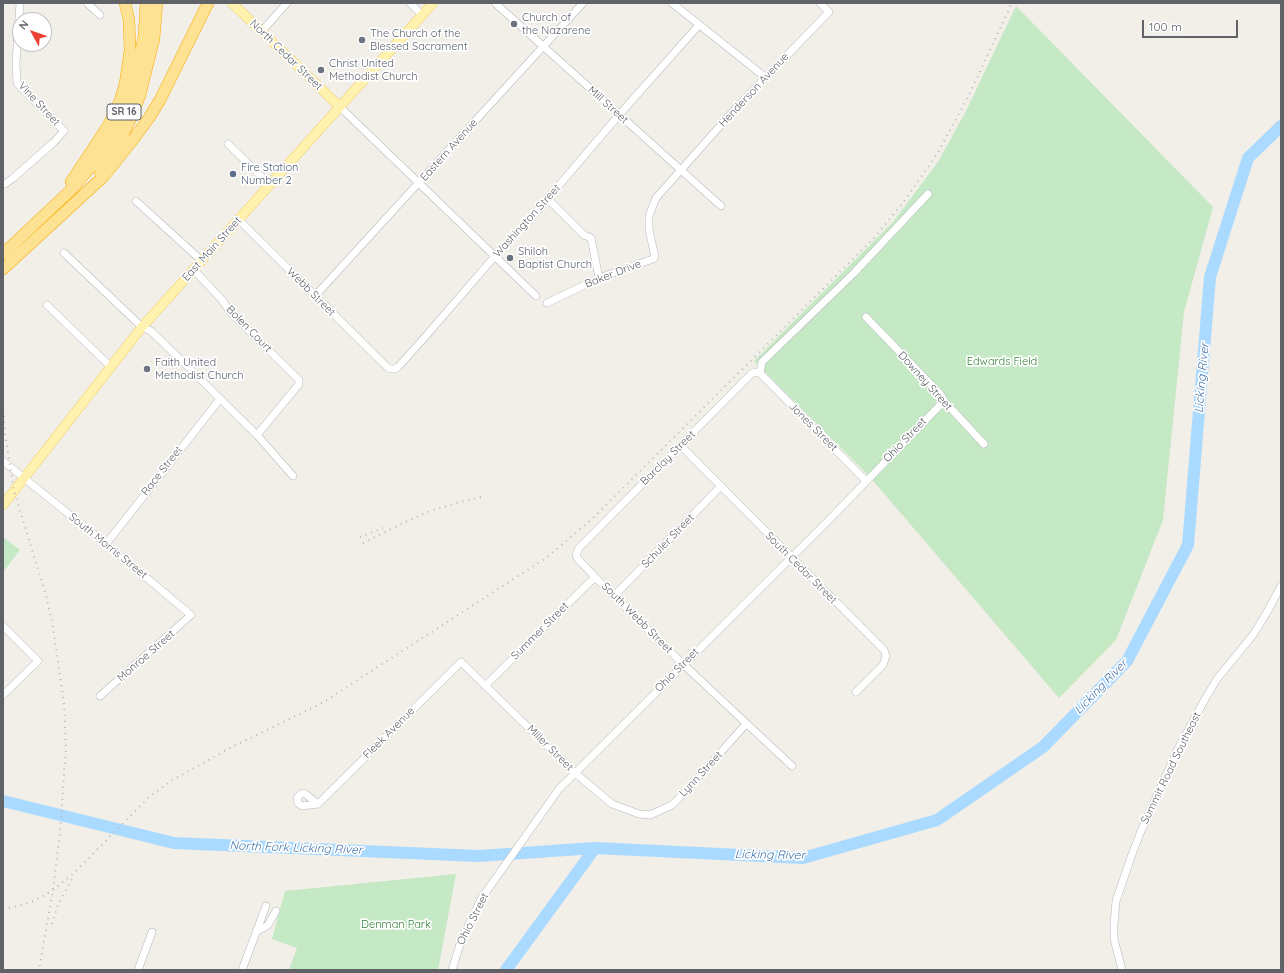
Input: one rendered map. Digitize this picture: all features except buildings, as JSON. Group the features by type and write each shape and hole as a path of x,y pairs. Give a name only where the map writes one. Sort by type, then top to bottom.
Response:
{"highway":[{"path":"59,201 108,126 124,90 130,50 129,20 125,3"},
{"name":"SR 16","path":"3,254 78,181 102,153 113,137 135,80 144,36 146,3"},
{"name":"SR 16","path":"3,269 86,192 120,141 140,95 154,39 157,3"},
{"path":"86,192 104,176 149,118 172,78 208,3"}],"main road":[{"name":"North Cedar Street","path":"232,3 340,107"},
{"name":"East Main Street","path":"3,505 142,327 433,3"}],"street":[{"name":"Vine Street","path":"5,184 53,143 64,131 17,83 16,63 20,3"},
{"path":"87,3 100,15"},
{"path":"261,32 287,3"},
{"path":"410,3 422,15"},
{"name":"Mill Street","path":"495,3 721,206"},
{"name":"Eastern Avenue","path":"316,296 583,3"},
{"path":"672,3 765,78"},
{"name":"Henderson Avenue","path":"682,171 765,78 829,12 820,3"},
{"name":"Washington Street","path":"383,364 394,370 398,367 495,256 548,199 699,25"},
{"path":"340,107 536,296"},
{"path":"228,144 270,184"},
{"name":"Baker Drive","path":"547,304 598,278 654,259 655,257 649,230 650,211 656,198 682,171"},
{"path":"760,373 762,362 848,279 928,194"},
{"path":"548,199 584,235 591,238 598,278"},
{"path":"136,201 202,261"},
{"name":"Webb Street","path":"239,220 383,364"},
{"path":"64,253 142,327 151,331 256,435 293,476"},
{"name":"Bolen Court","path":"194,270 222,300 231,313 297,378 299,384 256,435"},
{"path":"46,305 111,367"},
{"name":"Downey Street","path":"866,317 941,395 944,401 984,444"},
{"name":"Barclay Street","path":"579,548 751,374 755,372 760,373"},
{"name":"Jones Street","path":"760,373 866,481"},
{"name":"Race Street","path":"106,544 220,399"},
{"name":"Ohio Street","path":"452,970 455,956 466,928 481,898 559,788 944,401"},
{"name":"South Cedar Street","path":"681,446 720,487 884,650 886,656 883,665 856,692"},
{"name":"South Morris Street","path":"3,461 191,615"},
{"name":"Schuler Street","path":"615,595 720,487"},
{"name":"South Webb Street","path":"579,548 577,551 578,559 595,577 615,595 683,664 792,766"},
{"name":"Summer Street","path":"485,686 595,577"},
{"name":"Summit Road Southeast","path":"1122,970 1114,939 1116,901 1141,831 1178,749 1205,699 1217,679 1252,635 1266,614 1281,586"},
{"name":"Monroe Street","path":"100,696 191,615"},
{"path":"3,626 38,661 3,695"},
{"name":"Miller Street","path":"461,662 574,772 612,804 639,814 650,815"},
{"name":"Fleek Avenue","path":"318,804 461,662"},
{"name":"Lynn Street","path":"650,815 662,811 672,805 746,724"},
{"path":"242,970 266,906"},
{"path":"256,931 268,925 276,911"},
{"path":"138,970 152,932"}],"green space":[{"name":"Edwards Field","path":"1016,6 1213,207 1184,312 1163,520 1116,640 1059,698 869,476 754,361 893,222 938,162 966,111"},
{"path":"3,537 20,550 3,572"},
{"name":"Denman Park","path":"456,874 438,970 289,970 297,948 272,939 285,891"}],"waterway":[{"name":"Licking River","path":"3,801 174,843 479,856 595,848 803,858 937,820 1043,747 1127,661 1188,545 1210,277 1248,158 1281,126"},
{"path":"506,970 595,848"}],"railway":[{"path":"3,909 34,901 53,890 73,874 149,797 171,781 230,748 322,703 546,558 592,519 875,237 905,200 937,154 967,99 1012,3"},
{"path":"3,404 5,433 14,491 46,595 53,627 64,703 66,747 60,832 53,890 39,970"},
{"path":"363,543 430,511 481,497"},
{"path":"360,537 383,528"},
{"path":"52,924 58,905 72,879"}],"place":[{"name":"Church of the Nazarene","path":"514,24"},
{"name":"The Church of the Blessed Sacrament","path":"362,40"},
{"name":"Christ United Methodist Church","path":"321,70"},
{"name":"Fire Station Number 2","path":"233,174"},
{"name":"Shiloh Baptist Church","path":"510,258"},
{"name":"Faith United Methodist Church","path":"147,369"}],"water label":[{"name":"North Fork Licking River","path":"296,848"}]}
